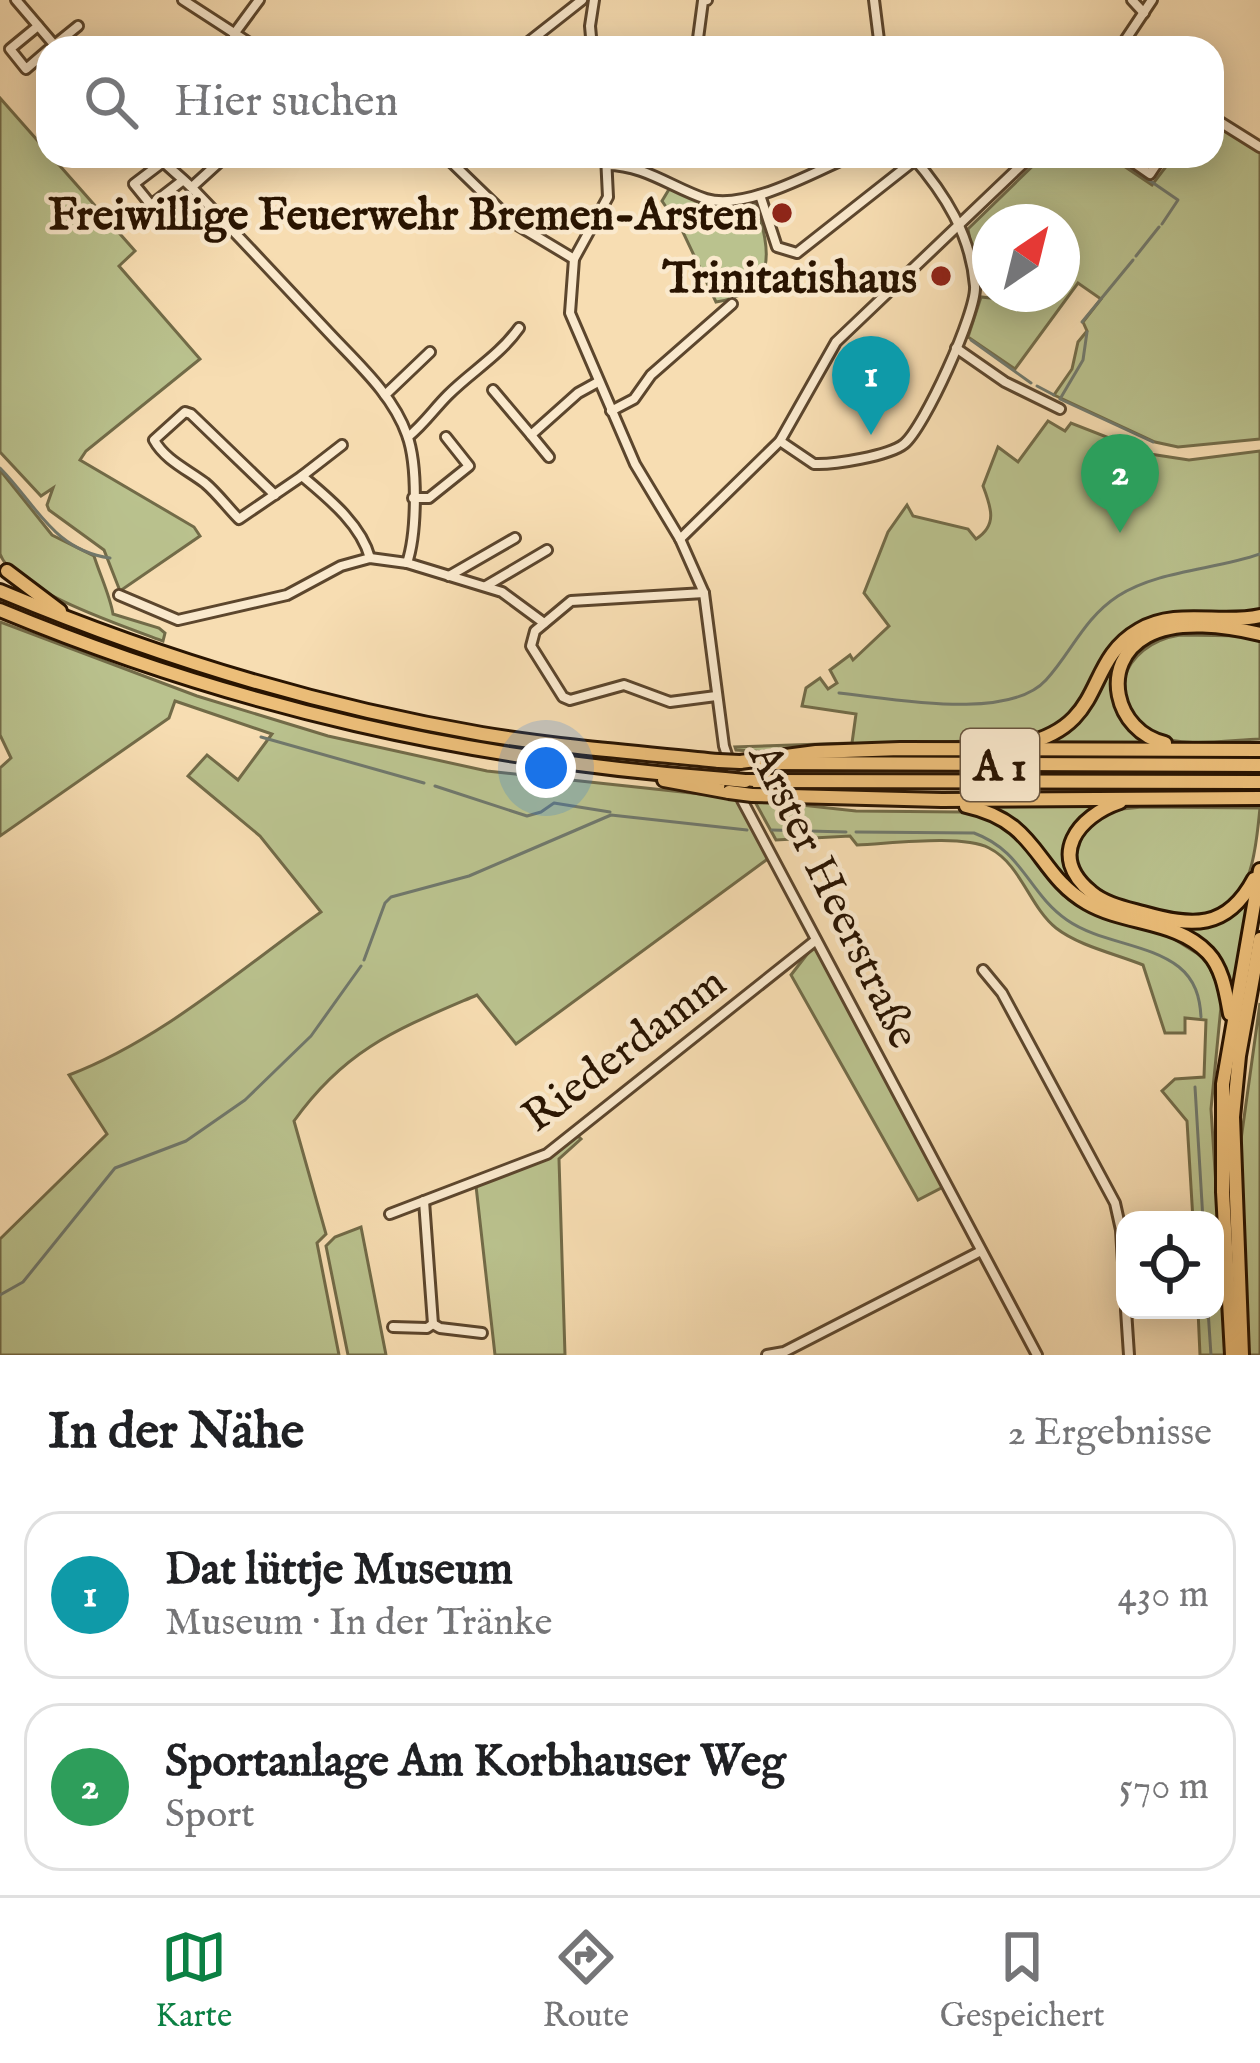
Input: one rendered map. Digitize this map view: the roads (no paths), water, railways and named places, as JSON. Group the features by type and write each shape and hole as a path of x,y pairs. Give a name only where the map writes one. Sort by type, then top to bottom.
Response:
{"highway":[{"path":"7,571 70,620"},
{"name":"A 1","path":"0,591 237,677 372,712 552,744 740,762 1260,765"},
{"name":"A 1","path":"0,610 166,674 330,721 476,752 727,786 746,781 1260,782"},
{"path":"1002,749 1043,740 1073,722 1085,709 1114,652 1141,628 1166,620 1260,616"},
{"path":"1196,749 1154,741 1135,729 1123,713 1117,685 1126,655 1148,635 1180,627 1260,634"},
{"path":"740,762 816,752 1260,750"},
{"path":"727,786 752,795 941,800 1260,798"},
{"path":"1130,798 1091,814 1074,835 1074,869 1095,896 1160,917 1205,922 1240,902 1260,868"},
{"path":"941,800 982,809 1013,824 1062,881 1090,905 1191,939 1221,974 1232,1025"},
{"path":"1232,1355 1221,1140 1223,1084 1260,868"},
{"path":"1242,1355 1232,1157 1235,1082 1260,939"},
{"path":"1249,996 1260,976"}],"street":[{"path":"16,0 45,36"},
{"path":"183,0 237,36"},
{"path":"234,34 259,0"},
{"path":"536,36 582,0"},
{"path":"591,36 594,0"},
{"path":"874,0 878,36"},
{"path":"1132,0 1144,13"},
{"path":"1128,36 1152,0"},
{"path":"699,36 705,1"},
{"path":"36,61 26,68 10,49 38,26"},
{"path":"67,36 78,26"},
{"path":"1224,124 1260,147"},
{"path":"151,168 134,184 152,206 182,181"},
{"path":"169,168 385,395 408,437 413,498 407,563"},
{"path":"192,187 213,168"},
{"path":"458,168 514,223 574,259"},
{"name":"Arster Heerstraße","path":"606,168 608,197 574,259 570,313 635,464 680,538 704,592 724,746 742,800 1036,1355"},
{"path":"634,168 714,201 760,196 824,168"},
{"path":"760,196 777,247 797,253 901,168"},
{"path":"779,441 814,464 896,449 913,434 956,348 975,287 959,223 920,168"},
{"path":"680,538 779,441 836,342 1018,168"},
{"path":"611,411 634,399 651,375 732,304"},
{"path":"408,437 451,392 496,356 519,328"},
{"path":"956,348 1005,382 1060,409"},
{"path":"385,395 430,352"},
{"path":"531,435 578,393 598,382"},
{"path":"494,390 549,457"},
{"path":"275,495 191,414 185,412 154,440 238,519 275,495 302,476 342,445"},
{"path":"413,498 429,498 471,469 446,437"},
{"path":"302,476 334,502 366,544 370,558"},
{"path":"448,576 515,538"},
{"path":"484,587 547,550"},
{"path":"119,595 178,620 287,595 341,566 370,558 407,563 502,592 544,623"},
{"path":"704,592 578,600 544,623 532,639 532,652 563,697 570,700 624,685 670,702 716,696"},
{"name":"Riederdamm","path":"390,1214 547,1154 816,940"},
{"path":"983,970 1002,993 1117,1211"},
{"path":"424,1202 433,1324"},
{"path":"767,1355 784,1352 981,1250"},
{"path":"1127,1319 1129,1355"},
{"path":"393,1327 433,1324 482,1333"}],"waterway":[{"path":"1131,168 1178,200 1162,224"},
{"path":"1136,256 1159,227"},
{"path":"1082,322 1133,260"},
{"path":"1087,332 1083,360 1060,399 1153,442"},
{"path":"971,340 1031,383"},
{"path":"1037,386 1054,395"},
{"path":"0,468 60,536 110,558"},
{"path":"839,693 947,704 977,704 1028,693 1046,680 1087,625 1118,596 1151,581 1260,554"},
{"path":"261,737 424,783"},
{"path":"435,786 527,816 554,803 610,812"},
{"path":"364,960 391,897 469,876 611,815 747,830"},
{"path":"772,830 846,832"},
{"path":"856,832 974,833 990,841 1015,861 1067,920 1179,967 1196,989 1201,1017"},
{"path":"0,1295 23,1282 115,1168 186,1141 245,1100 311,1036 361,966"},
{"path":"1195,1087 1202,1211"},
{"path":"1209,1319 1211,1355"}],"place":[{"name":"Freiwillige Feuerwehr Bremen-Arsten","path":"782,213"},
{"name":"Trinitatishaus","path":"941,276"},
{"name":"Dat lüttje Museum","path":"871,435"},
{"name":"Sportanlage Am Korbhauser Weg","path":"1120,533"}]}
